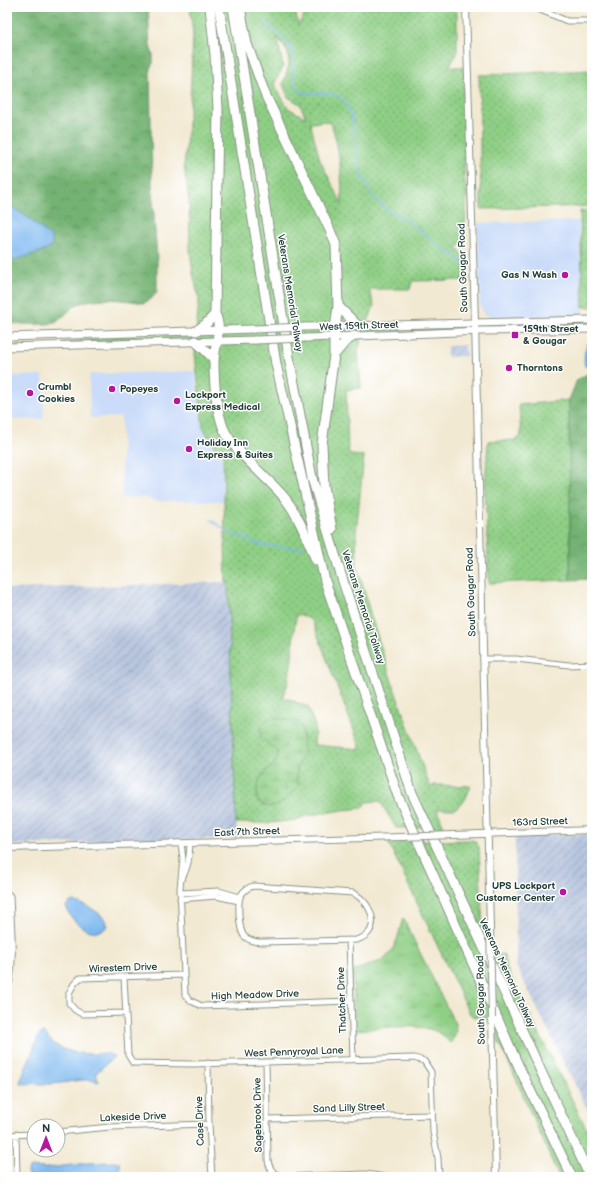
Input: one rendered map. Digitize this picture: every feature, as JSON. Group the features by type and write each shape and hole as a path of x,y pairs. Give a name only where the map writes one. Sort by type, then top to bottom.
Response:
{"highway":[{"path":"210,7 215,55 218,109 216,314 218,330 214,359 217,400 224,429 232,444 284,497 303,528 328,590 398,796 519,1067 572,1177"},
{"path":"219,7 276,364 328,590"},
{"name":"Veterans Memorial Tollway","path":"233,7 289,357 312,478 342,578 412,793 590,1177"},
{"path":"240,7 247,44 265,94 336,245 338,306 334,337 334,355 322,444 324,486 342,578"},
{"path":"338,306 345,315 358,326"},
{"path":"196,331 216,314"},
{"path":"334,355 345,342 354,336"},
{"path":"195,341 214,359"}],"main road":[{"name":"West 159th Street","path":"7,337 305,327 592,320"},
{"name":"West 159th Street","path":"7,347 256,340 475,331 592,329"}],"street":[{"name":"South Gougar Road","path":"466,7 496,1177"},
{"path":"533,7 543,9 567,21 589,21"},
{"path":"483,659 516,658 569,665 592,664"},
{"name":"163rd Street","path":"488,833 592,830"},
{"name":"East 7th Street","path":"7,848 190,844 488,833"},
{"name":"High Meadow Drive","path":"181,844 183,859 181,868 182,878 180,896 185,995 190,1001 202,1006 351,1001"},
{"name":"High Meadow Drive","path":"182,878 188,865 190,844"},
{"path":"259,886 353,893 367,903 371,913 371,929 365,936 356,940 262,942 250,940 245,937 241,929 240,899 250,887 259,886"},
{"path":"7,893 10,896 12,973 7,992"},
{"path":"180,896 221,896 240,899"},
{"name":"Thatcher Drive","path":"349,940 353,1059"},
{"name":"Wirestem Drive","path":"126,1013 82,1014 75,1010 69,1003 69,993 74,984 80,978 184,975"},
{"name":"West Pennyroyal Lane","path":"124,977 128,1055 133,1063 266,1062 414,1058 424,1061 430,1072 433,1132 438,1158 439,1177"},
{"name":"Sagebrook Drive","path":"266,1062 268,1160 270,1169 277,1175 287,1177 366,1174 385,1177"},
{"name":"Case Drive","path":"208,1063 212,1177"},
{"name":"Sand Lilly Street","path":"267,1120 432,1115"},
{"name":"Lakeside Drive","path":"66,1131 110,1127 209,1124"},
{"path":"16,1134 17,1177"},
{"path":"7,1135 26,1134"}],"shaded area":[{"name":"Gas N Wash","path":"579,221 583,315 498,317 484,314 480,306 477,223"},
{"path":"465,345 466,356 447,357 447,346"},
{"path":"195,371 202,427 222,459 223,501 155,501 142,497 122,498 121,417 90,418 89,374"},
{"path":"43,375 44,419 7,420 7,376"},
{"path":"228,582 237,838 7,845 7,589"},
{"path":"592,834 592,1119 516,966 515,836"}],"green space":[{"path":"7,7 148,7 150,46 153,55 153,63 150,68 152,185 157,259 157,291 152,298 144,303 112,299 88,301 76,305 60,319 50,324 7,323"},
{"path":"190,7 295,7 298,25 309,7 457,7 457,54 449,67 463,67 466,159 464,158 464,178 467,192 464,243 457,247 465,258 464,280 413,281 410,289 369,289 374,305 366,328 423,328 364,333 358,350 361,388 346,390 348,449 350,455 364,456 356,533 357,564 371,616 393,685 430,787 435,785 471,786 465,800 455,809 437,809 444,827 396,828 380,801 366,802 363,808 305,816 297,820 269,823 236,823 228,582 226,582 223,455 216,449 203,428 195,354 196,339 64,343 117,336 196,334 199,299 193,274 190,249 189,200 184,166 190,102 193,35","holes":["277,36 288,53 289,65 283,84 288,97 300,104 306,118 288,108 274,84 283,67","323,121 331,123 337,143 340,163 342,204 320,160 310,122 313,123","297,614 308,618 313,623 361,749 314,745 315,726 308,707 283,697 290,670 294,628"]},
{"path":"592,70 592,206 481,209 479,75"},
{"path":"580,211 592,211 592,307 583,307"},
{"path":"592,371 592,579 570,580 569,400 577,380"},
{"path":"569,400 570,580 489,583 485,486 488,441 516,440 521,436 519,405"},
{"path":"276,718 296,721 302,727 304,756 299,763 297,770 299,785 280,804 269,807 263,805 257,800 258,785 261,777 276,762 278,752 261,737 261,726 267,719"},
{"path":"472,840 476,842 479,847 483,933 495,955 504,954 506,967 592,1140 592,1177 559,1177 505,1054 486,1017 475,1017 470,1014 388,842"},
{"path":"403,918 455,1024 455,1034 450,1043 441,1034 433,1030 423,1028 399,1027 355,1030 353,971 378,962 389,954 397,940"}],"water":[{"path":"12,207 27,217 51,237 52,245 46,250 11,261 7,257 7,211"},
{"path":"592,339 592,367 585,366 584,359 586,348"},
{"path":"74,901 99,913 106,921 108,926 102,930 96,931 83,928 72,918 66,906"},
{"path":"42,1033 65,1050 77,1053 109,1054 114,1056 97,1072 96,1074 99,1082 93,1080 80,1080 53,1084 21,1084 20,1082 38,1037"},
{"path":"120,1162 120,1171 103,1173 90,1177 28,1177 27,1171 30,1167 46,1168 88,1163"}],"waterway":[{"path":"265,20 270,28 284,39 291,48 295,85 302,93 325,93 339,96 346,103 353,120 357,163 364,181 372,195 387,210 405,219 444,250 456,256 464,265"},
{"path":"211,520 233,535 245,538 256,544 293,548 301,548 304,546"}],"place":[{"name":"Gas N Wash","path":"565,275"},
{"name":"159th Street & Gougar","path":"515,335"},
{"name":"Thorntons","path":"509,368"},
{"name":"Popeyes","path":"112,389"},
{"name":"Crumbl Cookies","path":"30,393"},
{"name":"Lockport Express Medical","path":"177,401"},
{"name":"Holiday Inn Express & Suites","path":"189,449"},
{"name":"UPS Lockport Customer Center","path":"563,892"}]}
